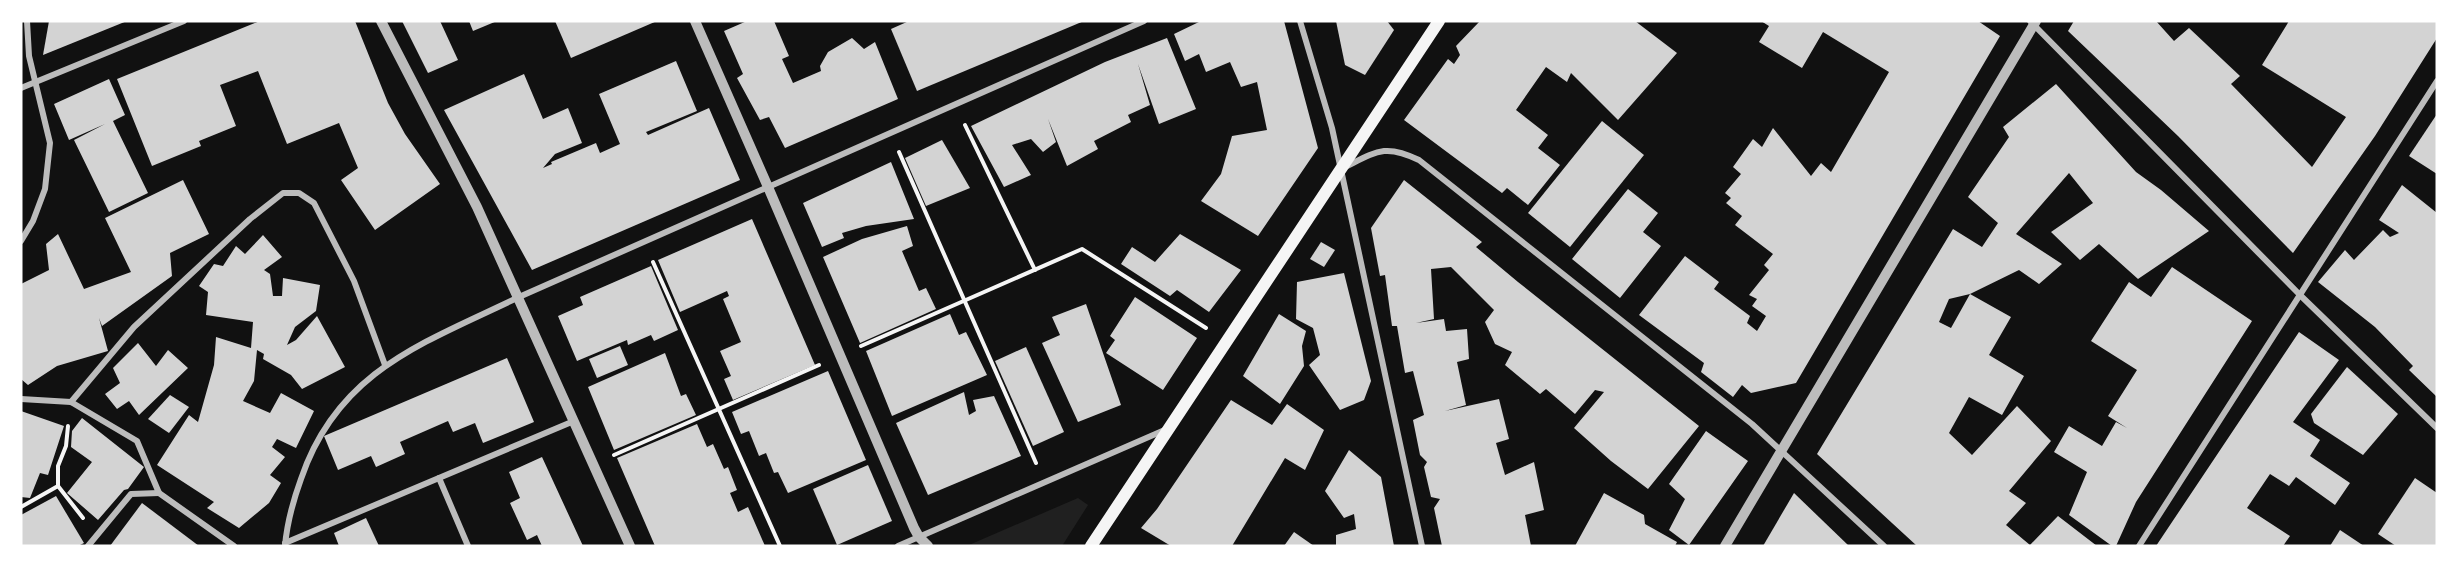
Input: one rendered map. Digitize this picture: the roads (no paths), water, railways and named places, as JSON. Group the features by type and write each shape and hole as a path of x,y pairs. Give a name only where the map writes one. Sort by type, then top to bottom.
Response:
{"main road":[{"path":"1091,546 1438,21"}],"street":[{"path":"21,241 33,221 45,189 50,143 34,84 29,56 27,21"},
{"path":"21,88 184,21"},
{"path":"381,21 477,207 630,546"},
{"path":"695,21 919,537 928,546"},
{"path":"285,544 292,506 320,433 354,390 385,365 432,339 519,297 1144,21"},
{"path":"1300,21 1332,128 1422,546"},
{"path":"1725,546 2033,22 2300,295 2437,428"},
{"path":"2139,546 2437,81"},
{"path":"1341,169 1379,151 1388,150 1419,160 1752,424 1884,546"},
{"path":"71,402 134,327 249,219 283,193 299,193 314,203 354,281 385,365"},
{"path":"21,399 71,402 137,441 159,493 234,546"},
{"path":"285,544 574,421"},
{"path":"898,546 1170,427"},
{"path":"439,478 468,546"},
{"path":"87,546 131,494 159,493"}]}
